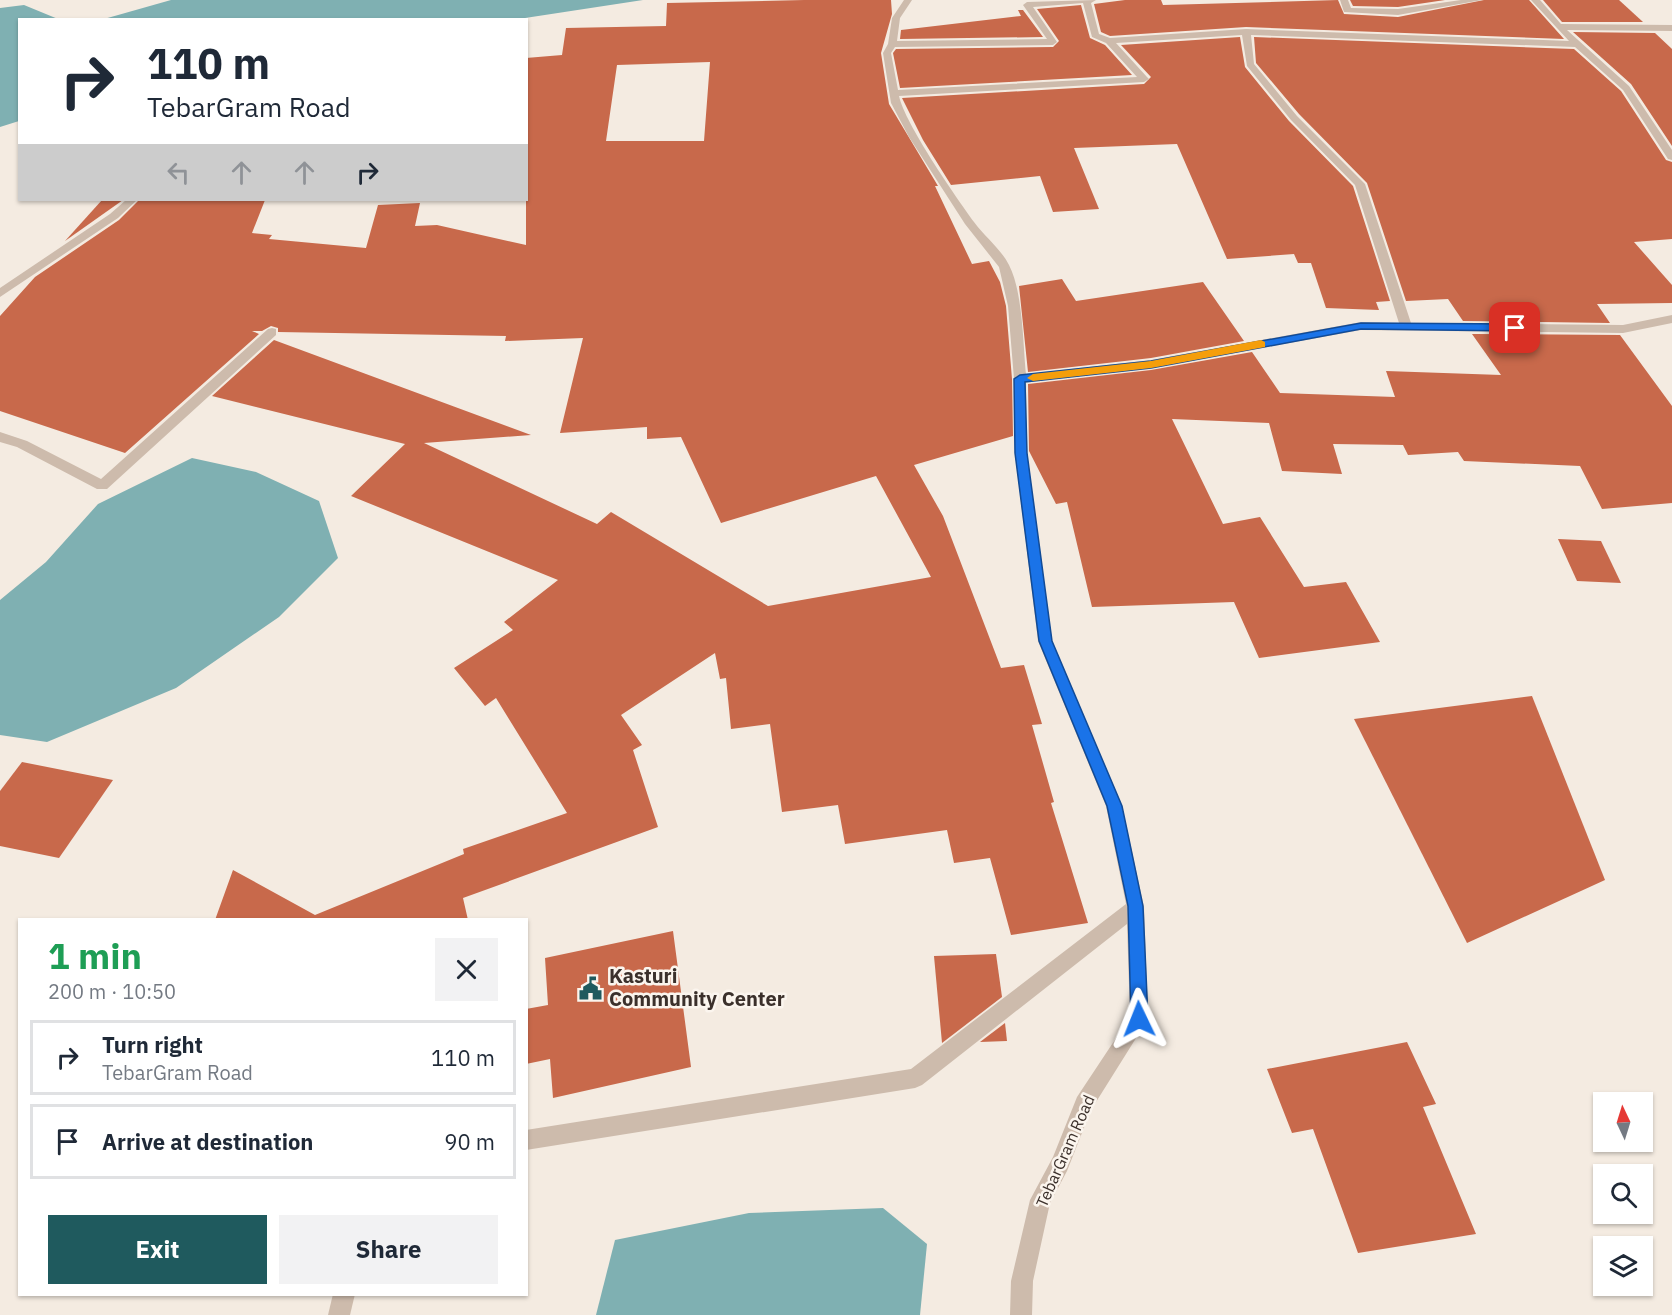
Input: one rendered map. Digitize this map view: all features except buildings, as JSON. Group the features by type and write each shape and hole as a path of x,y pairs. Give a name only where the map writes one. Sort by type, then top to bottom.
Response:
{"street":[{"name":"TebarGram Road","path":"908,0 896,18 892,44 887,53 896,103 949,193 1004,266 1014,306 1020,379 1021,453 1045,641 1114,806 1136,906 1139,1019 1084,1104 1060,1164 1040,1200 1022,1281 1021,1315"},
{"path":"894,93 1144,80 1109,41 1095,35 1086,0"},
{"path":"892,44 1053,42 1027,5 1092,0"},
{"path":"1344,0 1347,10 1398,12 1478,0"},
{"path":"1535,0 1576,44 1626,88 1672,157"},
{"path":"1559,27 1672,28"},
{"path":"1109,41 1246,32 1576,44"},
{"path":"1246,32 1250,64 1294,118 1360,184 1406,326"},
{"path":"0,292 114,216 131,201"},
{"path":"1020,379 1151,364 1361,326 1623,329 1672,319"},
{"path":"0,437 22,444 102,486 272,332"},
{"path":"528,1140 915,1078 1136,906"},
{"path":"339,1315 344,1296"}],"water":[{"path":"171,0 643,0 525,18 108,18"},
{"path":"24,5 56,18 18,18 18,121 0,127 0,8"},
{"path":"192,458 256,472 319,501 338,558 279,617 176,688 47,742 0,735 0,600 46,562 98,504"},
{"path":"883,1208 927,1244 920,1315 596,1315 615,1240 749,1213"}],"slow traffic":[{"path":"1033,378 1151,364 1261,344"}],"place":[{"name":"Kasturi Community Center","path":"591,988"}],"route":[{"path":"1139,1019 1136,906 1114,806 1045,641 1021,453 1020,379 1151,364 1361,326 1515,328"}]}
